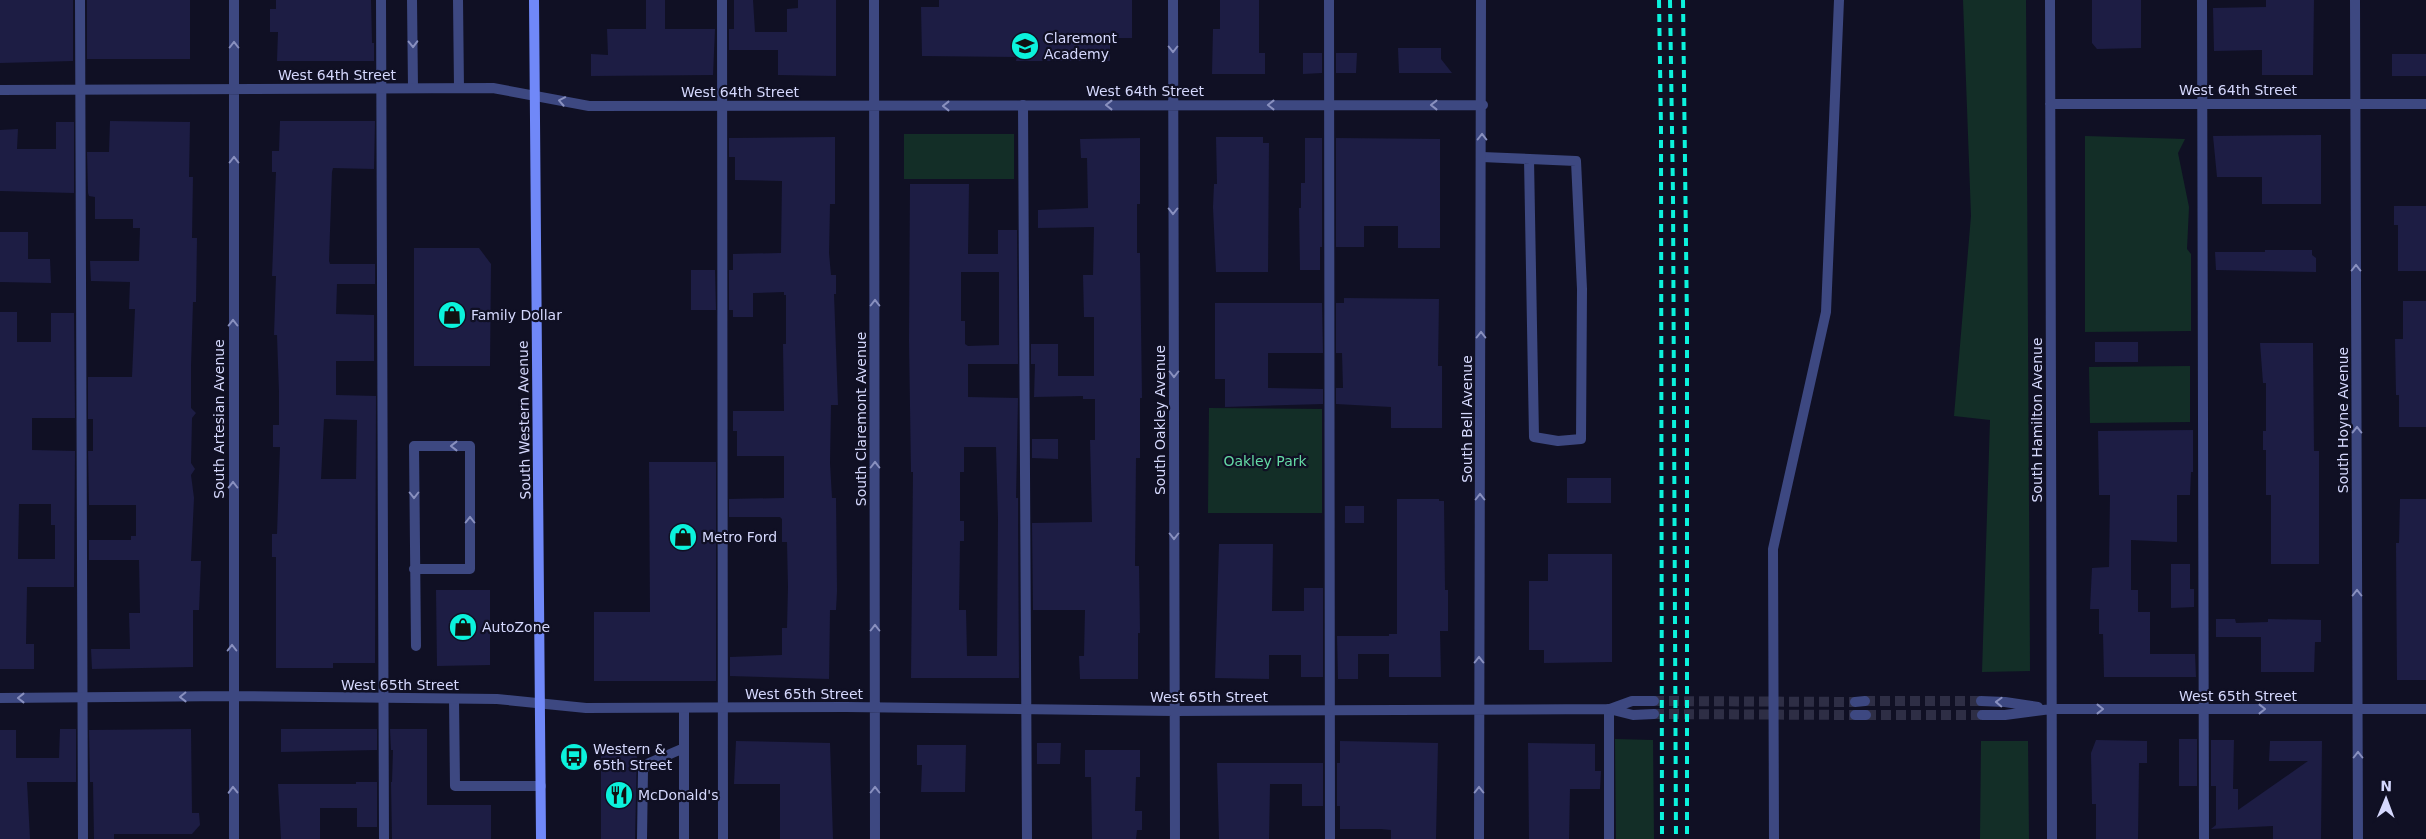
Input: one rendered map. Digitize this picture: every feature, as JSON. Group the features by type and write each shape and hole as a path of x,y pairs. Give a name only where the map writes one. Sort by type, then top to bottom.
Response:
{"main road":[{"name":"South Western Avenue","path":"534,0 541,839"}],"street":[{"path":"80,0 83,839"},
{"name":"South Artesian Avenue","path":"234,0 232,696 234,839"},
{"path":"381,0 384,839"},
{"path":"412,0 413,88"},
{"path":"458,0 459,88"},
{"path":"722,0 723,839"},
{"name":"South Claremont Avenue","path":"874,0 875,839"},
{"name":"South Oakley Avenue","path":"1173,0 1175,839"},
{"path":"1329,0 1330,839"},
{"name":"South Bell Avenue","path":"1479,839 1483,105 1481,0"},
{"path":"1774,839 1773,549 1826,312 1839,0"},
{"name":"South Hamilton Avenue","path":"2050,0 2052,839"},
{"path":"2202,0 2204,839"},
{"name":"South Hoyne Avenue","path":"2355,0 2358,839"},
{"name":"West 64th Street","path":"0,90 493,88 589,106 1483,105"},
{"name":"West 64th Street","path":"2050,104 2426,104"},
{"path":"1023,105 1027,839"},
{"path":"1482,157 1576,160 1582,288 1581,439 1558,441 1534,437 1529,159"},
{"path":"414,569 470,569 470,446 414,446 414,569 416,646"},
{"name":"West 65th Street","path":"0,698 232,696 497,699 541,705 586,708 1174,711 1609,709 1633,715 1654,714"},
{"path":"454,699 456,786 541,786"},
{"name":"West 65th Street","path":"1609,709 1632,701 1654,702"},
{"name":"West 65th Street","path":"1981,702 2005,702 2051,709"},
{"path":"684,708 684,839"},
{"path":"1609,709 1609,839"},
{"name":"West 65th Street","path":"1982,715 2006,715 2051,709 2426,709"},
{"path":"642,839 643,770 649,763 684,748"}],"green space":[{"path":"1963,0 2026,0 2030,671 1982,672 1990,420 1954,416 1971,216"},
{"path":"904,134 1014,134 1014,179 904,179"},
{"path":"2085,136 2185,139 2178,153 2189,207 2187,249 2191,254 2191,331 2085,332"},
{"path":"2190,366 2190,422 2090,423 2089,367"},
{"name":"Oakley Park","path":"1209,408 1322,409 1322,513 1208,513"},
{"path":"1615,739 1653,740 1654,839 1616,839"},
{"path":"1981,741 2028,741 2029,839 1980,839"}],"building":[{"path":"0,0 73,0 73,61 0,63"},
{"path":"87,0 190,0 190,59 87,59"},
{"path":"276,0 371,0 374,61 277,61 278,32 270,32 270,9 276,9"},
{"path":"646,0 665,0 665,29 715,29 713,75 591,76 591,54 608,55 607,29 646,29"},
{"path":"734,0 753,0 755,32 787,32 787,9 798,8 798,0 836,0 836,76 778,75 778,50 729,50 729,29 734,29"},
{"path":"939,0 1132,0 1132,38 1110,38 1110,61 1016,61 1017,57 922,56 921,7 939,7"},
{"path":"1220,0 1259,0 1259,53 1265,53 1265,74 1212,74 1213,29 1220,29"},
{"path":"2092,0 2141,0 2141,48 2097,49 2092,43"},
{"path":"2266,0 2314,0 2313,75 2262,75 2262,50 2214,51 2213,8 2266,7"},
{"path":"1398,48 1441,48 1441,59 1452,73 1399,73"},
{"path":"1303,53 1322,53 1322,73 1303,74"},
{"path":"1336,53 1357,53 1356,73 1336,73"},
{"path":"2392,54 2426,54 2426,76 2392,76"},
{"path":"110,121 190,122 189,177 193,177 192,238 197,238 196,302 193,302 191,366 191,408 196,413 192,418 191,463 195,469 191,475 194,498 191,561 201,561 199,610 193,610 193,667 92,669 91,649 130,649 129,613 140,613 139,560 89,560 89,540 131,540 131,536 136,536 136,505 89,505 88,451 93,451 93,419 88,419 88,377 132,377 135,309 129,309 130,282 91,281 90,261 139,261 140,228 133,228 133,219 95,219 95,197 89,196 88,193 87,152 109,152"},
{"path":"280,121 375,121 374,169 333,168 329,261 330,264 375,264 375,284 337,284 336,314 374,315 374,361 336,361 336,395 376,396 375,663 333,663 333,668 276,668 276,557 272,557 272,534 277,534 280,447 273,447 273,425 279,425 279,392 277,335 274,335 276,276 272,276 276,172 272,172 272,151 279,151","holes":["324,419 357,420 356,479 321,479"]},
{"path":"56,122 74,122 74,193 0,191 0,130 18,129 17,149 56,149"},
{"path":"2321,135 2321,204 2262,204 2262,177 2217,177 2213,136"},
{"path":"835,137 835,204 830,204 829,253 831,275 836,275 836,294 834,294 838,405 831,405 830,463 832,498 836,498 837,591 836,610 830,610 829,679 730,676 730,657 782,655 782,628 787,628 788,587 787,542 782,542 782,519 780,517 729,517 729,499 784,498 784,456 737,456 737,431 733,431 733,411 784,411 783,344 786,344 786,295 784,295 784,292 753,293 753,317 733,317 733,310 729,310 729,270 733,270 733,254 781,253 782,181 735,180 735,157 729,157 729,138"},
{"path":"1216,137 1263,137 1263,143 1269,143 1268,272 1216,272 1213,207 1214,184 1217,184"},
{"path":"1140,138 1140,204 1137,204 1137,253 1140,253 1142,398 1140,398 1140,458 1136,458 1135,566 1139,566 1140,633 1138,633 1138,679 1080,679 1079,656 1084,656 1085,610 1033,610 1032,523 1092,522 1090,440 1095,440 1095,399 1083,399 1083,396 1034,397 1035,364 1031,364 1031,344 1058,344 1058,376 1094,376 1094,317 1084,317 1083,275 1093,275 1094,227 1038,228 1038,210 1088,208 1087,158 1081,158 1080,139"},
{"path":"1305,138 1322,138 1322,247 1320,247 1320,270 1300,270 1299,208 1301,208 1301,183 1305,183"},
{"path":"1336,138 1440,139 1440,248 1398,248 1398,226 1364,226 1364,247 1336,247"},
{"path":"910,184 969,184 968,254 998,254 998,230 1017,230 1018,364 968,364 968,397 1018,398 1016,498 1018,498 1019,678 911,678 913,472 911,472 909,341","holes":["961,272 999,272 999,345 968,346 965,344 965,321 961,321","964,447 996,447 998,518 997,656 967,656 966,610 959,610 960,541 964,541 964,521 960,521 960,472 964,472"]},
{"path":"2394,206 2426,206 2426,271 2398,271 2398,225 2394,225"},
{"path":"0,232 28,232 28,259 50,259 51,283 0,282"},
{"name":"Family Dollar","path":"414,248 479,248 491,264 490,366 414,366"},
{"path":"2265,250 2312,250 2312,255 2316,258 2316,272 2216,270 2215,252 2265,252"},
{"path":"691,270 715,270 716,310 691,310"},
{"path":"1344,298 1439,299 1438,366 1442,366 1442,428 1391,428 1391,407 1336,404 1336,388 1343,388 1342,353 1336,353 1336,303 1344,303"},
{"path":"2403,301 2426,301 2426,427 2399,427 2399,395 2396,395 2395,339 2403,339"},
{"path":"1215,303 1322,303 1323,353 1268,353 1268,388 1323,389 1323,404 1225,407 1225,379 1215,379"},
{"path":"0,312 17,312 17,342 51,342 51,313 74,313 75,418 32,418 32,450 75,451 74,587 27,587 26,644 34,644 34,669 0,669","holes":["19,504 51,504 51,525 55,525 55,559 18,559"]},
{"path":"2095,342 2138,342 2138,362 2095,362"},
{"path":"2260,343 2313,343 2314,451 2319,451 2319,564 2271,564 2271,495 2266,495 2266,450 2263,450 2263,431 2266,431 2266,383 2263,383"},
{"path":"2193,430 2193,472 2191,472 2190,495 2177,495 2177,542 2131,540 2131,590 2138,590 2138,612 2150,612 2150,654 2195,654 2196,677 2104,677 2103,634 2099,634 2099,609 2090,609 2092,568 2109,567 2110,495 2099,495 2098,431"},
{"path":"1032,439 1058,439 1058,459 1032,458"},
{"name":"Metro Ford","path":"649,462 716,462 716,681 594,681 594,612 650,612"},
{"path":"1567,478 1611,478 1611,503 1567,503"},
{"path":"1397,499 1439,499 1439,501 1444,501 1445,590 1448,590 1448,631 1440,631 1441,677 1389,677 1389,654 1358,654 1358,679 1338,679 1337,636 1389,636 1389,634 1397,634"},
{"path":"2400,499 2426,499 2426,680 2397,680 2396,543 2399,543"},
{"path":"1345,506 1364,506 1364,523 1345,523"},
{"path":"1219,544 1273,544 1272,611 1304,611 1304,588 1323,588 1323,677 1301,677 1301,655 1269,655 1269,679 1215,678"},
{"path":"1548,554 1612,554 1612,662 1544,663 1544,650 1529,650 1529,581 1548,581"},
{"path":"2171,564 2190,564 2190,589 2194,589 2194,607 2171,608"},
{"name":"AutoZone","path":"436,590 490,590 490,665 437,666"},
{"path":"2216,619 2235,619 2236,623 2268,622 2268,619 2321,620 2321,642 2315,642 2314,672 2261,672 2261,637 2216,637"},
{"path":"60,729 76,729 76,782 27,782 30,839 0,839 0,730 16,730 16,758 59,758"},
{"path":"191,729 192,813 199,813 200,825 192,834 114,834 114,839 94,839 93,782 90,782 89,730"},
{"path":"281,729 377,729 377,750 281,752"},
{"path":"390,729 427,729 427,805 491,805 491,839 392,839 391,782 393,750 391,750"},
{"path":"2179,739 2197,739 2197,786 2179,786"},
{"path":"2096,740 2147,741 2147,763 2139,763 2138,839 2096,839 2096,804 2092,804 2091,753"},
{"path":"2211,740 2234,740 2233,789 2238,789 2238,810 2308,761 2269,761 2270,741 2322,741 2321,839 2273,839 2273,826 2211,829 2216,825 2216,786 2211,786"},
{"path":"736,741 830,743 833,839 780,839 780,784 734,784"},
{"path":"1340,741 1438,743 1436,839 1391,839 1391,830 1340,829 1340,806 1337,806 1337,763 1340,763"},
{"path":"1037,743 1061,743 1060,764 1037,764"},
{"path":"1528,743 1595,744 1595,771 1601,771 1600,789 1570,789 1569,839 1529,839"},
{"path":"917,745 966,745 965,792 921,792 922,765 917,765"},
{"path":"1085,750 1140,750 1140,777 1136,777 1135,811 1142,811 1142,830 1137,830 1136,839 1092,839 1091,777 1085,777"},
{"name":"McDonald's","path":"601,751 637,751 635,839 601,839"},
{"path":"1217,763 1323,763 1323,806 1302,806 1302,784 1270,784 1269,839 1219,839"},
{"path":"356,782 377,782 377,827 357,827 357,808 320,808 320,839 281,839 278,784 356,784"}],"tunnel":[{"path":"1654,701 1855,702"},
{"path":"1865,701 1981,701"},
{"path":"1654,714 1855,715"},
{"path":"1866,715 1982,715"}],"railway":[{"path":"1659,0 1661,129 1662,839"},
{"path":"1670,0 1673,195 1676,839"},
{"path":"1683,0 1687,325 1687,839"}],"place":[{"name":"Claremont Academy","path":"1025,46"},
{"name":"Family Dollar","path":"452,315"},
{"name":"Metro Ford","path":"683,537"},
{"name":"AutoZone","path":"463,627"},
{"name":"Western & 65th Street","path":"574,757"},
{"name":"McDonald's","path":"619,795"}]}
